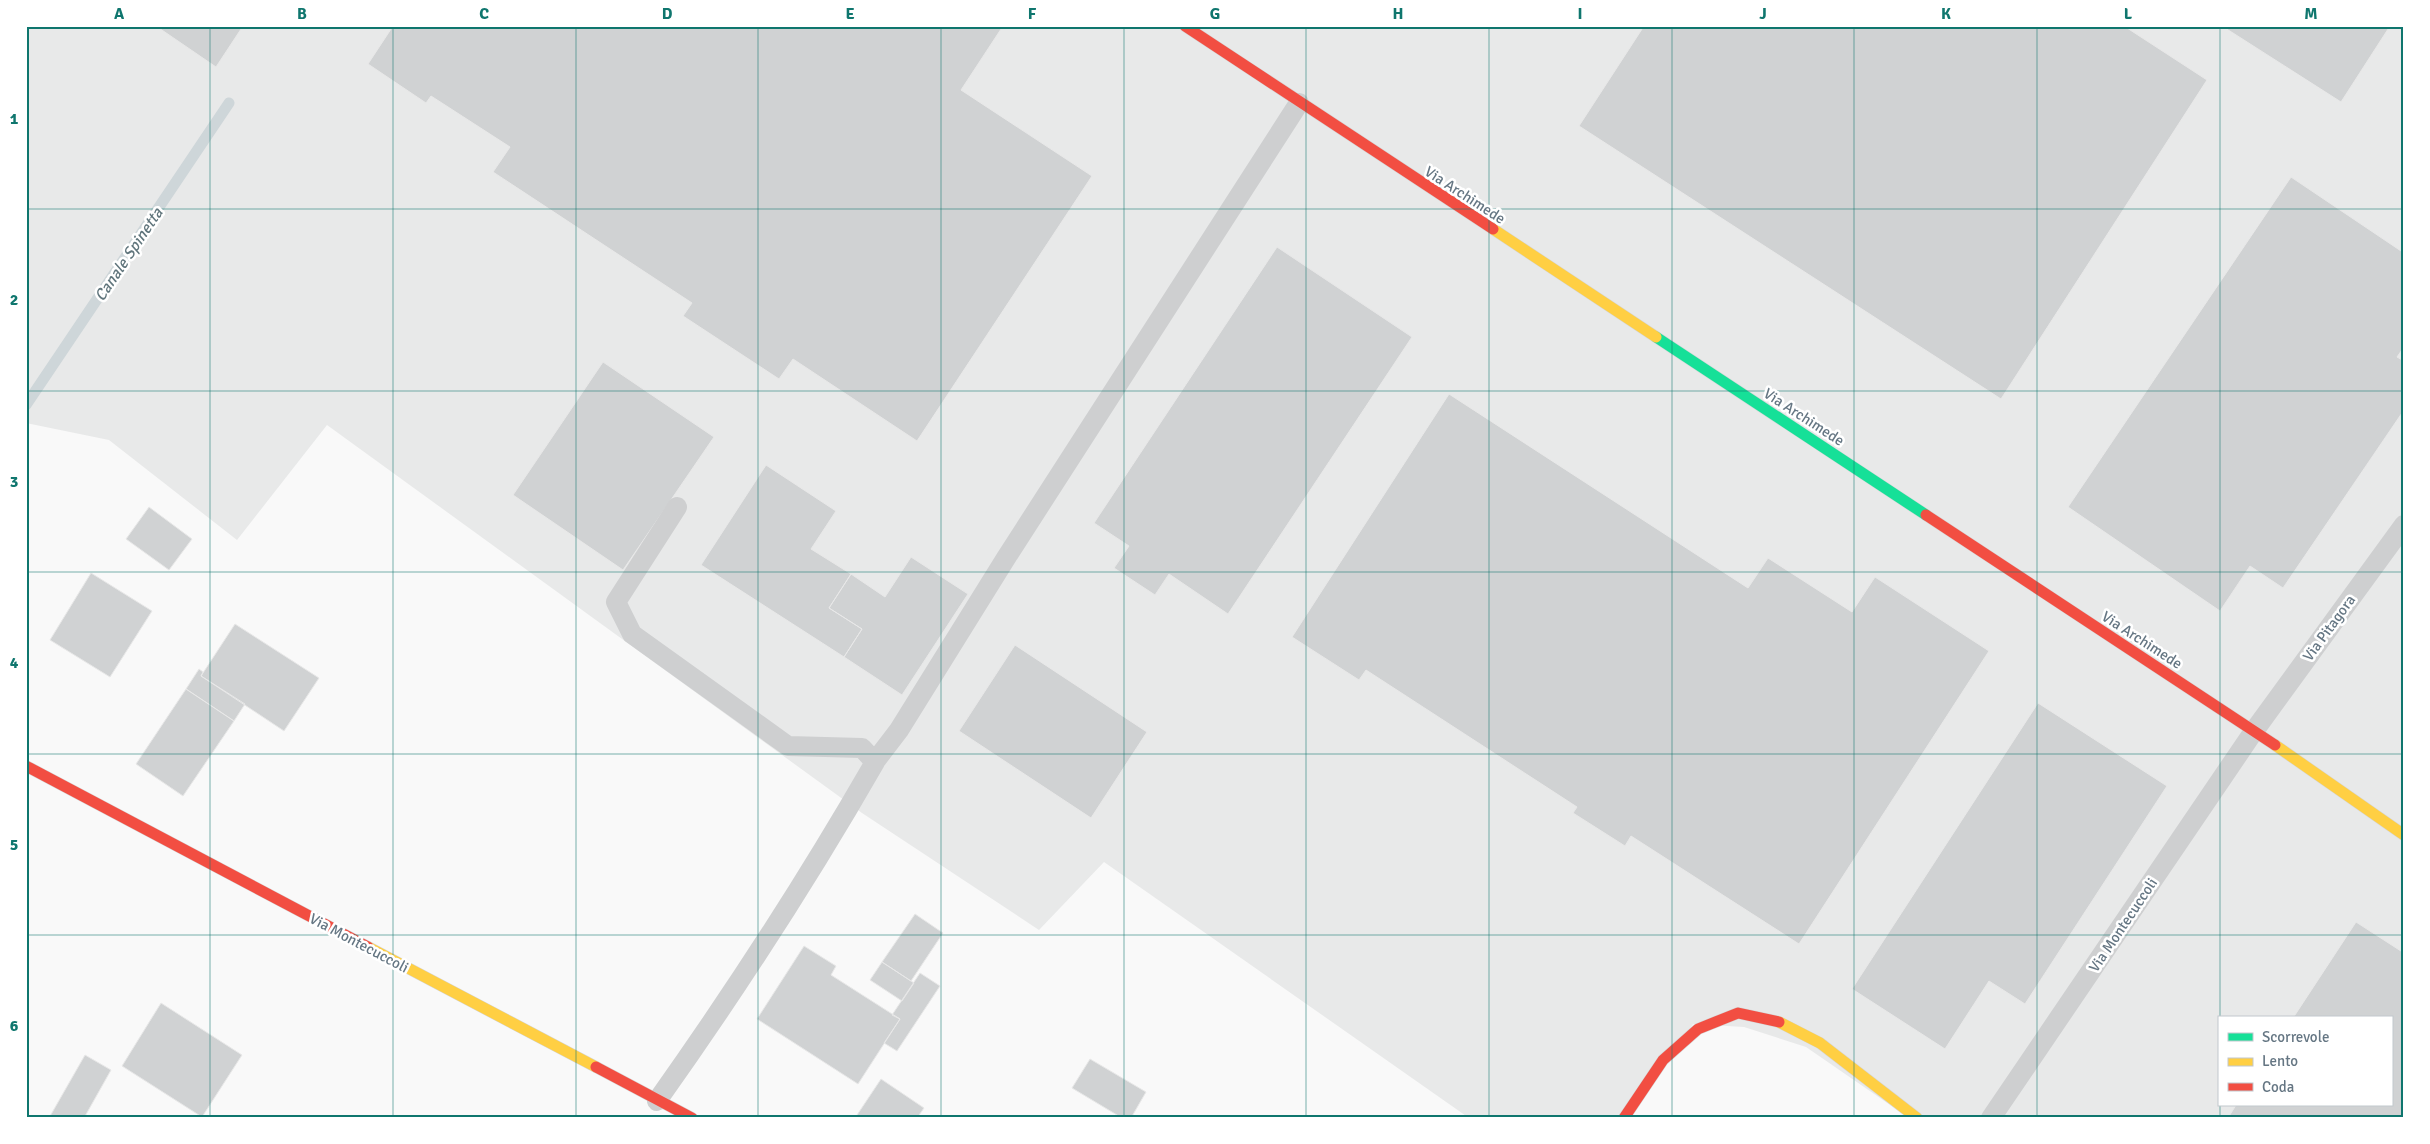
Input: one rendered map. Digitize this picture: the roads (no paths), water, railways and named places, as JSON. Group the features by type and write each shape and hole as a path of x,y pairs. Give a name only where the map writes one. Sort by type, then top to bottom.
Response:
{"street":[{"name":"Via Archimede","path":"1185,26 1299,103 2254,731 2404,835"},
{"name":"Via Montecuccoli","path":"26,766 692,1118"},
{"path":"1624,1118 1663,1060 1698,1029 1738,1013 1779,1022 1820,1043 1917,1118"}],"lane":[{"path":"657,1101 704,1035 812,869 873,764 900,730 1006,558 1299,103"},
{"path":"678,507 616,602 632,634 788,746 862,748 874,762 873,764"},
{"name":"Via Pitagora","path":"2254,731 2404,525"},
{"name":"Via Montecuccoli","path":"1991,1118 2254,731"}],"waterway":[{"name":"Canale Spinetta","path":"26,405 229,103"}]}
